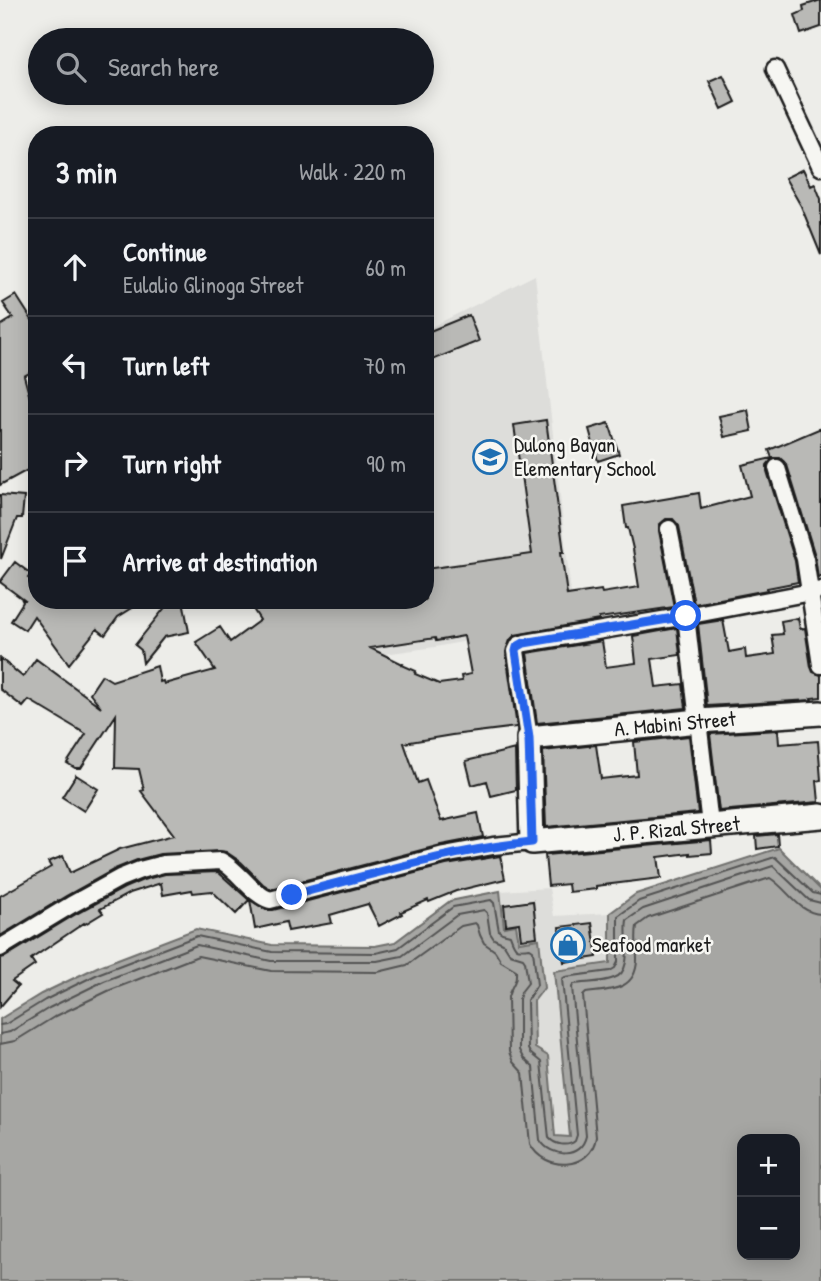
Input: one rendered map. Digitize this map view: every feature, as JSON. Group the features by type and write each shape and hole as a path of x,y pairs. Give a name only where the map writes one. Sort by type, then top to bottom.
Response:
{"street":[{"path":"775,69 821,167"},
{"path":"778,468 816,591 821,665"},
{"path":"669,529 686,616 710,825"},
{"path":"0,948 120,878 163,864 221,862 228,865 261,897 270,900 444,855 532,842 529,738 516,651 519,645 816,591"},
{"name":"A. Mabini Street","path":"529,738 699,721 821,713"},
{"name":"J. P. Rizal Street","path":"532,842 821,816"}],"shaded area":[{"name":"Dulong Bayan Elementary School","path":"535,275 574,621 331,663 412,609 434,609 434,326"},
{"path":"549,888 554,916 610,913 611,963 554,971 570,1137 555,1136 548,1057 535,1048 534,1001 539,939 519,942 504,927 500,891"}],"water":[{"path":"779,848 821,890 821,1281 0,1281 0,1019 41,994 97,967 196,929 272,945 375,946 395,942 450,901 500,891 504,927 516,925 519,942 539,939 544,988 534,1001 535,1048 548,1056 555,1136 570,1137 554,971 610,963 610,913 636,894"}],"building":[{"path":"821,0 821,27 801,34 795,15 804,11 803,6"},
{"path":"723,75 736,102 722,109 709,81"},
{"path":"803,169 811,186 815,184 821,199 821,255 801,206 785,178"},
{"path":"16,295 28,314 28,374 24,376 28,391 28,470 0,485 0,326 13,318 3,303"},
{"path":"469,315 479,341 434,359 434,329"},
{"path":"748,410 752,431 724,437 719,416"},
{"path":"546,420 564,552 561,552 567,595 639,587 623,506 699,493 701,509 750,496 742,465 772,458 769,450 821,428 821,577 818,578 815,556 787,465 780,458 773,458 767,465 767,471 795,561 798,582 694,604 679,526 673,519 666,519 659,525 659,531 674,607 599,618 515,635 510,640 506,653 517,727 404,743 418,783 426,780 441,821 478,813 483,837 441,845 271,889 226,852 160,854 115,869 0,936 0,896 51,867 48,862 63,856 70,873 120,849 174,835 141,791 144,790 139,769 115,768 116,715 81,768 75,768 67,763 86,734 29,700 23,707 0,689 0,658 23,677 36,659 101,707 90,693 102,675 112,681 157,666 160,682 163,681 164,684 215,670 196,642 220,627 230,642 260,620 253,609 434,609 434,568 532,554 514,425","holes":["464,636 471,674 461,676 462,681 439,684 415,674 416,671 370,648"]},
{"path":"609,423 619,454 598,461 589,429"},
{"path":"0,495 24,497 22,518 17,518 1,559"},
{"path":"15,562 28,572 28,609 131,609 118,617 105,635 97,629 69,664 34,616 25,630 11,621 24,600 0,582"},
{"path":"164,609 185,609 189,632 164,637 143,663 141,650 135,645"},
{"path":"798,618 800,629 805,628 813,672 821,675 821,697 811,698 812,700 707,706 698,624 723,620 729,652 745,649 746,658 775,654 772,635 783,634 781,621"},
{"path":"677,628 680,655 652,659 656,687 683,684 686,708 537,723 527,653 602,641 606,667 636,663 633,636"},
{"path":"778,730 779,744 818,741 821,780 817,781 819,802 719,811 710,734"},
{"path":"689,736 698,813 546,827 543,751 596,745 601,779 637,775 634,742"},
{"path":"515,749 516,790 491,796 487,781 472,785 466,761"},
{"path":"76,775 98,789 84,811 62,797"},
{"path":"777,834 778,846 757,849 756,836"},
{"path":"711,840 712,853 658,857 661,878 569,892 568,884 548,886 545,855"},
{"path":"500,856 505,879 456,891 429,902 428,900 379,926 368,904 330,915 332,923 288,931 286,922 255,929 250,900 266,910 273,910 446,865"},
{"path":"218,872 249,900 236,914 212,891 193,893 192,890 163,895 161,883 130,893 100,909 103,913 31,959 35,965 12,981 18,986 0,1007 0,958 76,914 143,880 165,874"},
{"path":"533,901 537,937 521,939 519,923 506,925 504,905"},
{"path":"592,923 597,957 564,962 559,927"}],"place":[{"name":"Dulong Bayan Elementary School","path":"490,457"},
{"name":"Seafood market","path":"568,945"}],"route":[{"path":"292,895 444,855 532,842 529,738 517,647 524,643 686,616"}]}
